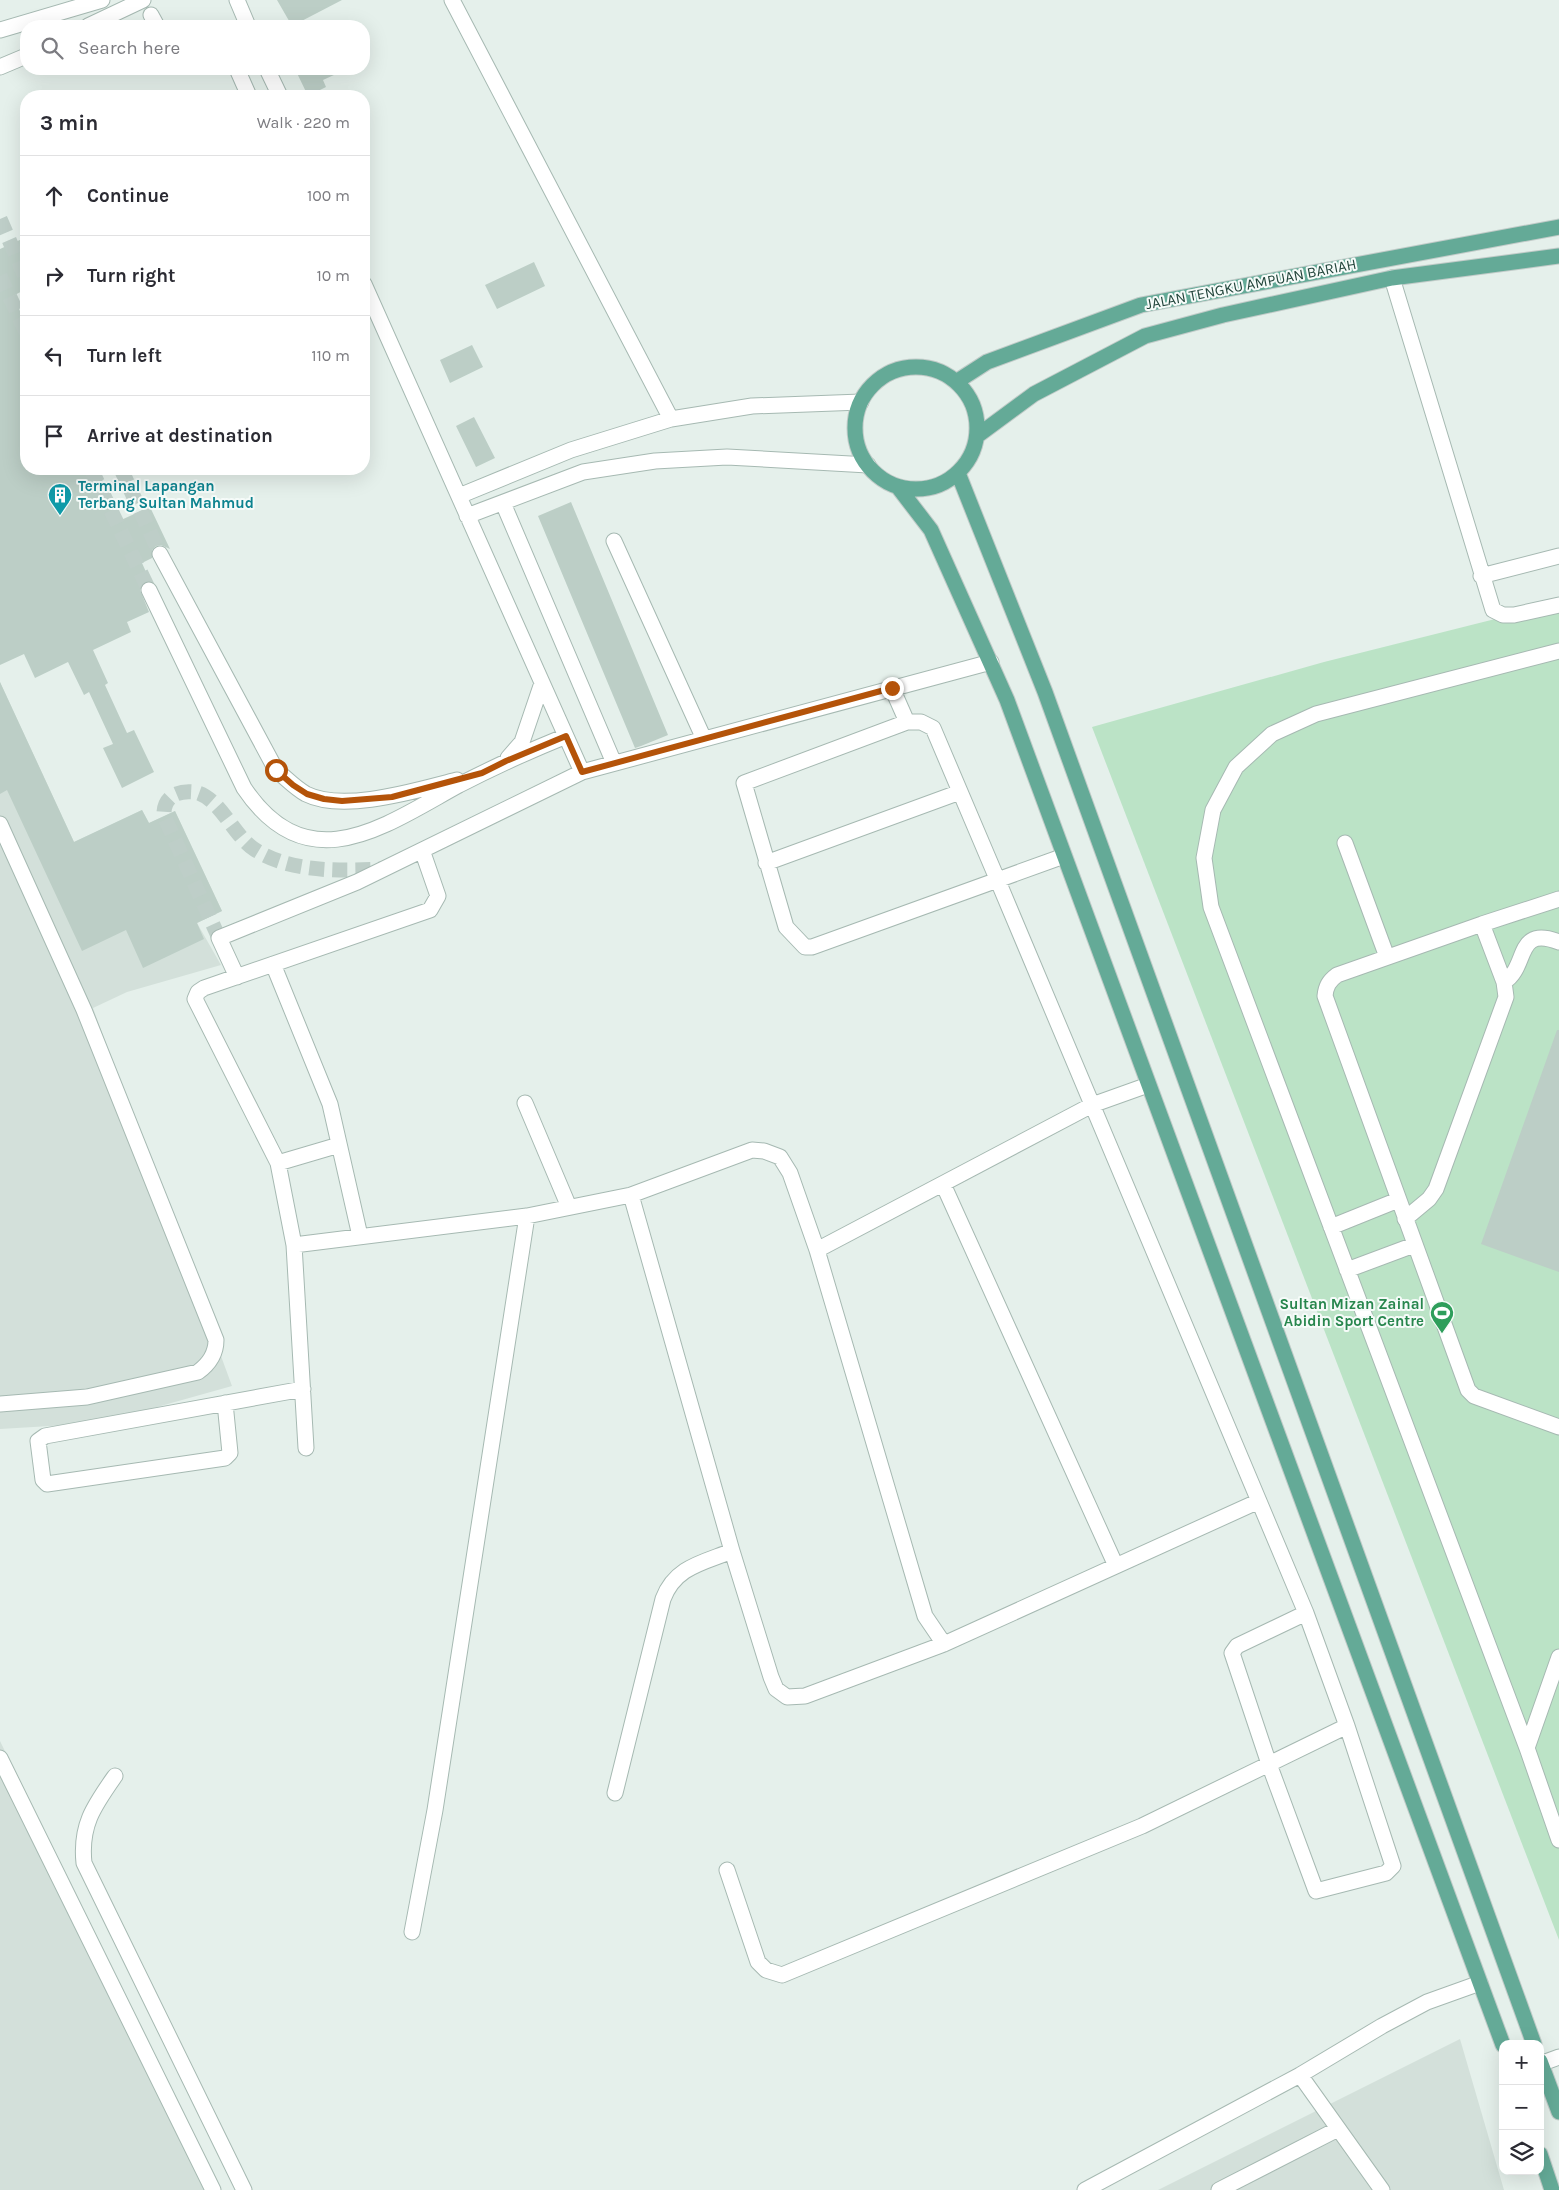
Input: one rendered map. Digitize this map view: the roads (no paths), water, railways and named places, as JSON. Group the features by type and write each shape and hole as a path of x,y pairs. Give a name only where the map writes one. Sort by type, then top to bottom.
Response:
{"main road":[{"name":"JALAN TENGKU AMPUAN BARIAH","path":"956,382 987,362 1141,305 1559,227"},
{"name":"JALAN TENGKU AMPUAN BARIAH","path":"977,436 1034,394 1144,336 1223,315 1392,278 1559,256"},
{"path":"922,367 940,372 956,382 968,396 976,415 977,436 970,456 958,473 940,484 919,489 898,487 880,478 868,465 857,443 856,422 861,402 872,386 887,375 904,368 922,367"},
{"path":"958,473 1045,692 1533,2040"},
{"path":"898,487 931,530 1007,700 1501,2040"},
{"path":"1544,2071 1559,2112"},
{"path":"1544,2166 1552,2190"}],"street":[{"path":"32,20 102,0"},
{"path":"101,20 143,0"},
{"path":"237,0 245,20"},
{"path":"452,0 671,419"},
{"path":"0,30 20,24"},
{"path":"0,68 20,59"},
{"path":"240,75 246,90"},
{"path":"270,75 277,90"},
{"path":"1392,278 1481,576 1493,610 1503,615 1559,605"},
{"path":"370,298 582,772"},
{"path":"458,496 571,450 671,419 752,406 861,402"},
{"path":"467,516 583,472 655,461 727,457 868,465"},
{"path":"503,503 614,763"},
{"path":"614,541 704,739"},
{"path":"160,554 276,770 293,785 307,794 324,799 342,801 392,797 482,773"},
{"path":"1481,576 1559,556"},
{"path":"148,590 244,788 264,814 291,832 322,840 354,837 384,825 506,761 566,736"},
{"path":"1559,651 1316,714 1272,734 1236,767 1213,810 1204,858 1211,907 1527,1748 1559,1840"},
{"path":"236,977 219,938 355,876 384,869 582,772 991,662"},
{"path":"506,761 522,742 542,683"},
{"path":"892,688 906,722"},
{"path":"1064,856 998,881 812,947 806,947 786,927 744,782 906,722 921,722 933,728 998,881 1306,1613 1347,1726 1393,1866 1386,1873 1316,1891 1269,1764 1232,1653 1237,1646 1306,1613"},
{"path":"766,863 960,792"},
{"path":"0,824 84,1010 216,1340 216,1349 206,1366 198,1372 87,1397 0,1404"},
{"path":"1345,843 1386,957"},
{"path":"306,1448 294,1245 278,1163 195,999 198,992 204,988 430,910 438,896 422,850"},
{"path":"1559,900 1482,924 1337,975 1330,980 1326,987 1325,996 1468,1390 1474,1396 1559,1427"},
{"path":"1405,1219 1429,1200 1436,1189 1506,997 1504,982 1482,924"},
{"path":"1504,982 1512,977 1524,947 1529,942 1536,938 1559,942"},
{"path":"273,964 330,1104 360,1236"},
{"path":"817,1250 1092,1105 1148,1085"},
{"path":"525,1103 570,1208"},
{"path":"278,1163 339,1145"},
{"path":"294,1245 527,1216 632,1195 752,1150 764,1151 780,1157 790,1173 817,1250 925,1616 944,1644"},
{"path":"943,1184 1116,1566"},
{"path":"632,1195 732,1552 771,1677 776,1689 786,1697 805,1696 944,1644 1259,1501"},
{"path":"1331,1227 1398,1200"},
{"path":"412,1932 435,1810 527,1216"},
{"path":"1347,1270 1414,1244"},
{"path":"225,1403 230,1453 225,1458 47,1484 44,1480 38,1441 45,1436 225,1403 303,1389"},
{"path":"615,1792 662,1599 668,1585 679,1574 689,1568 732,1552"},
{"path":"1527,1748 1559,1657"},
{"path":"727,1870 758,1962 766,1970 782,1975 1142,1826 1347,1726"},
{"path":"0,1758 213,2190"},
{"path":"115,1776 91,1810 82,1850 84,1863 244,2190"},
{"path":"1085,2190 1300,2075 1382,2026 1427,2002 1480,1983"},
{"path":"1544,2062 1559,2057"},
{"path":"1300,2075 1382,2190"},
{"path":"1219,2190 1338,2129"}],"tunnel":[{"path":"0,219 20,265"},
{"path":"0,276 20,319"},
{"path":"94,475 149,590"},
{"path":"124,475 160,554"},
{"path":"219,938 164,816 168,800 176,794 194,792 203,795 218,808 246,843 268,857 283,863 316,869 384,869"}],"place":[{"name":"Terminal Lapangan Terbang Sultan Mahmud","path":"60,516"},
{"name":"Sultan Mizan Zainal Abidin Sport Centre","path":"1442,1334"}]}
